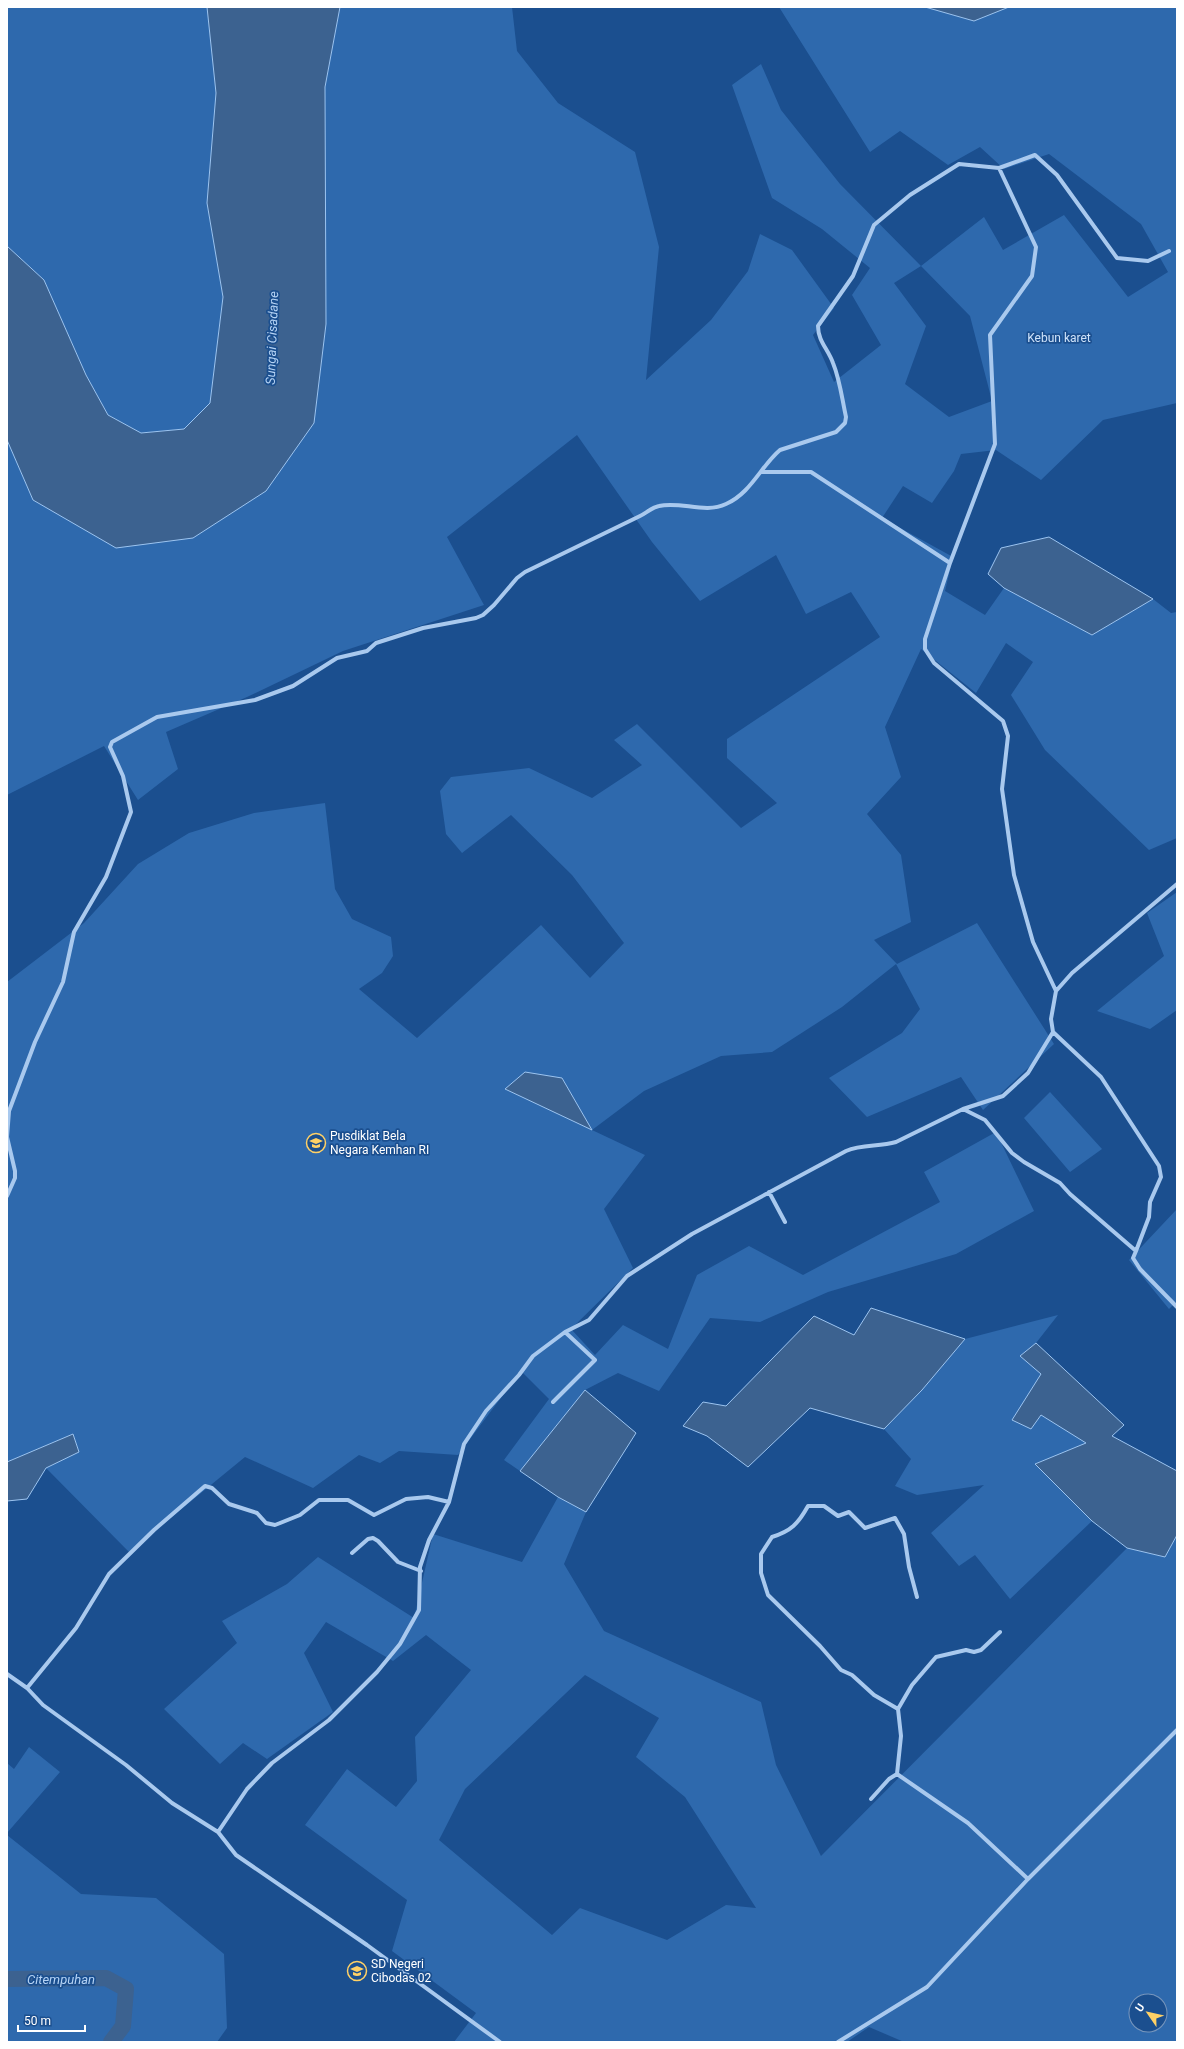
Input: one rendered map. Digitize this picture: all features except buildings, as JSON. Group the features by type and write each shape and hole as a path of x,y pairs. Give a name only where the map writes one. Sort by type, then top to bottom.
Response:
{"street":[{"path":"7,1196 15,1171 7,1137 9,1111 35,1042 63,982 74,932 106,877 131,812 123,776 110,747 112,742 158,717 255,700 293,686 337,658 367,651 376,643 423,628 476,618 484,615 517,578 525,572 640,516 657,506 673,504 705,508 718,507 727,504 752,485 773,455 780,450 836,432 845,422 846,417 838,378 833,362 818,336 818,326 853,276 874,225 910,194 959,164 998,168 1035,155 1056,175 1117,258 1148,261 1169,251"},
{"path":"998,168 1036,247 1032,276 990,335 995,444 950,563 925,639 925,649 934,663 1002,721 1008,736 1002,789 1014,875 1033,942 1056,991"},
{"path":"762,472 811,472 950,563"},
{"path":"1177,884 1072,973 1056,991 1051,1019 1053,1032 1101,1077 1159,1166 1161,1177 1150,1202 1149,1217 1133,1258 1140,1268 1177,1306"},
{"path":"218,1832 247,1789 272,1763 328,1720 377,1672 400,1644 419,1610 420,1567 429,1540 449,1502 460,1452 486,1411 519,1375 533,1356 565,1332 589,1320 627,1276 692,1234 846,1151 857,1147 886,1145 896,1142 963,1109 1003,1096 1028,1073 1053,1032"},
{"path":"963,1109 985,1120 1012,1152 1024,1162 1060,1182 1070,1194 1136,1251"},
{"path":"768,1192 785,1222"},
{"path":"553,1402 595,1360 565,1332"},
{"path":"27,1688 76,1628 109,1574 154,1530 205,1486 212,1488 230,1504 257,1513 266,1523 275,1526 300,1515 319,1500 348,1500 374,1515 406,1499 428,1498 449,1502"},
{"path":"898,1709 874,1695 852,1675 840,1670 820,1646 768,1595 761,1573 761,1554 772,1537 787,1532 801,1519 808,1506 824,1506 838,1516 849,1512 865,1528 895,1518 904,1534 909,1567 917,1597"},
{"path":"352,1553 368,1539 373,1538 378,1541 398,1562 421,1571"},
{"path":"871,1799 890,1779 897,1774 901,1736 898,1709 912,1685 936,1657 966,1650 974,1652 981,1650 1000,1632"},
{"path":"7,1674 27,1688 43,1705 126,1765 172,1803 218,1832 236,1855 367,1945 500,2042"},
{"path":"838,2042 927,1987 1028,1879 1177,1730"},
{"path":"897,1774 968,1823 1028,1879"}],"green space":[{"path":"7,7 207,7 216,93 207,203 223,297 210,403 184,429 141,433 108,415 86,375 44,280 7,246"},
{"name":"Kebun karet","path":"340,7 512,7 517,51 558,103 635,152 659,247 646,380 711,320 748,271 760,234 792,250 834,308 813,335 834,382 881,345 852,295 870,268 822,229 772,198 732,85 761,64 781,110 840,184 921,266 984,217 1003,250 1064,215 1128,297 1168,272 1141,224 1049,154 1004,169 980,147 948,165 900,131 870,152 779,7 925,7 974,21 1009,7 1177,7 1177,403 1103,420 1041,480 996,450 961,454 954,471 932,503 903,486 882,518 953,557 945,591 985,615 1004,588 1092,635 1153,599 1171,613 1177,612 1177,838 1149,850 1045,750 1011,695 1033,662 1006,643 976,693 921,649 885,727 901,777 867,814 901,855 911,922 874,940 897,964 977,923 1054,1044 983,1110 961,1077 867,1117 829,1078 902,1033 920,1009 896,964 842,1007 772,1052 721,1056 644,1091 592,1130 645,1155 604,1209 633,1268 571,1329 595,1355 623,1325 668,1349 697,1275 749,1246 803,1275 940,1202 924,1172 996,1132 1034,1211 956,1254 828,1292 760,1322 710,1318 659,1391 618,1373 585,1390 520,1471 504,1460 549,1399 521,1371 458,1455 399,1451 380,1463 359,1455 313,1488 245,1457 129,1552 46,1468 79,1452 73,1434 7,1462 7,982 84,923 138,864 189,833 254,813 325,803 335,889 352,919 391,937 393,956 382,973 359,989 417,1038 541,925 590,978 624,943 572,875 511,815 462,853 446,834 440,791 451,777 529,768 592,798 642,765 614,740 637,724 741,828 777,803 727,758 727,739 880,637 851,592 806,614 776,555 700,601 652,542 577,435 447,537 484,605 343,651 247,697 166,732 178,769 138,800 104,746 7,795 7,440 33,500 314,423 326,324 325,87","holes":["921,266 970,316 992,401 949,417 905,384 926,326 894,283"]},
{"path":"1177,892 1177,1010 1150,1029 1097,1011 1164,956 1147,913"},
{"path":"1050,1092 1102,1149 1070,1172 1024,1118"},
{"path":"1177,1209 1177,1301 1169,1309 1129,1260"},
{"path":"1058,1315 1036,1343 1020,1356 1042,1374 1041,1414 1087,1443 1036,1464 1092,1521 1010,1599 975,1555 959,1566 931,1533 984,1485 917,1495 895,1486 911,1459 884,1429 965,1339"},
{"path":"558,1497 586,1512 564,1564 604,1631 761,1702 776,1765 821,1856 1127,1548 1165,1557 1177,1535 1177,2042 904,2042 869,2027 847,2042 454,2042 476,2013 392,1951 407,1900 305,1825 347,1769 396,1807 417,1781 415,1737 471,1670 426,1635 393,1661 326,1622 304,1653 333,1712 267,1759 243,1743 220,1764 164,1709 237,1643 222,1621 287,1584 318,1557 414,1618 433,1534 522,1562","holes":["585,1675 659,1718 636,1757 685,1797 756,1908 726,1905 667,1940 580,1908 552,1935 439,1840 465,1789"]},
{"path":"29,1747 60,1772 7,1833 7,1763 14,1769"},
{"path":"7,1835 81,1894 156,1898 224,1954 227,2028 217,2042 7,2042"}],"water":[{"name":"Sungai Cisadane","path":"207,7 340,7 325,87 326,324 314,423 266,491 193,538 116,548 33,500 7,440 7,246 44,280 86,375 108,415 141,433 184,429 210,403 223,297 207,203 216,93"},
{"path":"925,7 1009,7 974,21"},
{"path":"1049,537 1153,599 1092,635 1004,588 988,574 1001,548"},
{"path":"525,1072 562,1078 592,1130 505,1089"},
{"path":"871,1308 965,1339 922,1390 884,1429 810,1408 748,1467 707,1436 683,1426 703,1402 726,1406 814,1316 854,1335"},
{"path":"1036,1343 1124,1425 1112,1436 1177,1471 1177,1535 1165,1557 1127,1548 1092,1521 1035,1464 1086,1443 1041,1415 1031,1429 1012,1420 1041,1374 1020,1356"},
{"path":"585,1390 636,1433 586,1512 558,1497 520,1471"},
{"path":"73,1434 79,1452 46,1468 27,1499 7,1501 7,1462"}],"waterway":[{"name":"Citempuhan","path":"7,1979 106,1978 126,1989 123,2026 111,2042"}],"place":[{"name":"Pusdiklat Bela Negara Kemhan RI","path":"316,1143"},
{"name":"SD Negeri Cibodas 02","path":"357,1971"}]}
